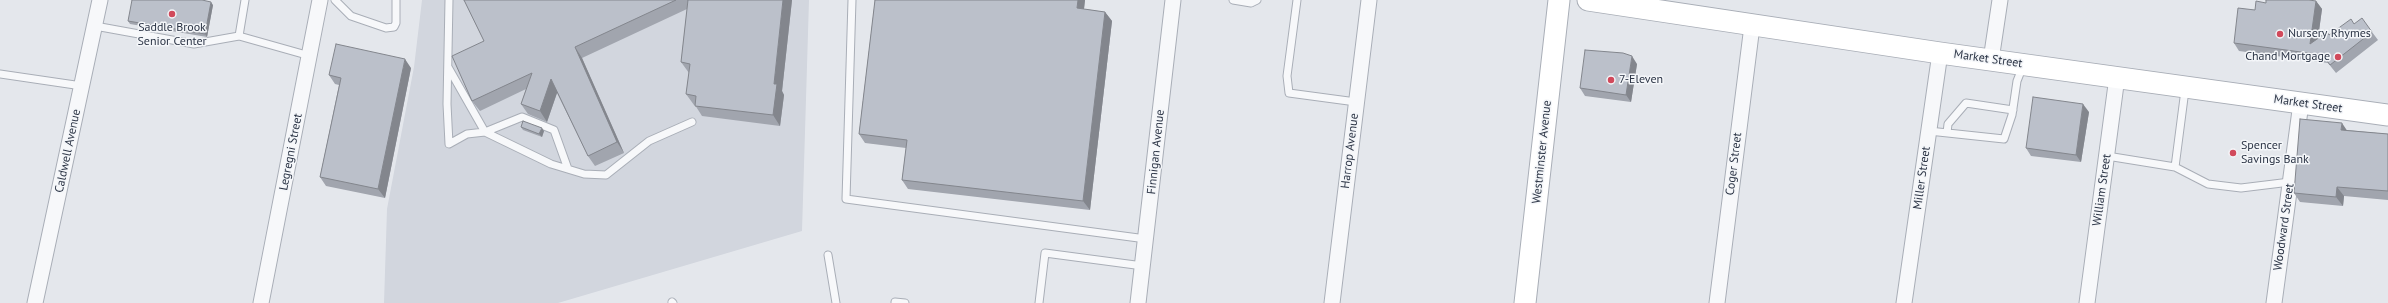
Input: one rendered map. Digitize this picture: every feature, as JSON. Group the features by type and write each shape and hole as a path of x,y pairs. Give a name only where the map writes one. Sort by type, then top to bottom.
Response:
{"main road":[{"name":"Westminster Avenue","path":"1525,303 1559,0"},
{"name":"Market Street","path":"1588,0 1614,2 1752,26 2388,115"}],"street":[{"name":"Caldwell Avenue","path":"35,303 100,0"},
{"name":"Legregni Street","path":"262,303 320,0"},
{"name":"Finnigan Avenue","path":"1138,303 1173,0"},
{"name":"Harrop Avenue","path":"1332,303 1369,0"},
{"path":"1991,60 2000,0"},
{"name":"Coger Street","path":"1717,303 1752,26"},
{"name":"Miller Street","path":"1904,303 1940,53"},
{"name":"William Street","path":"2087,303 2117,77"},
{"name":"Woodward Street","path":"2274,303 2301,103"}],"lane":[{"path":"239,36 245,0"},
{"path":"335,0 351,16 389,28 394,27 396,23 396,0"},
{"path":"449,0 449,144 467,134 485,132 522,117 554,130 568,170"},
{"path":"852,0 846,199 1146,239"},
{"path":"1233,0 1251,2 1257,0"},
{"path":"1297,0 1287,76 1289,93 1356,102"},
{"path":"95,26 194,44 239,36 310,56"},
{"path":"1929,131 2004,139 2013,110 2017,81 2024,65"},
{"path":"448,67 485,132 551,164 584,174 606,175 649,141 692,122"},
{"path":"0,74 82,86"},
{"path":"2174,167 2185,87"},
{"path":"1947,133 1948,124 1966,103 2013,110"},
{"path":"2107,156 2174,167 2208,184 2241,188 2290,182"},
{"path":"1039,303 1045,253 1143,266"},
{"path":"828,255 836,303"},
{"path":"895,302 905,303"}],"shaded area":[{"path":"422,0 809,0 802,231 558,303 384,303 387,209 414,67"}],"building":[{"name":"Saddle Brook Senior Center","path":"132,0 202,0 211,2 205,34 128,21"},
{"path":"464,0 676,0 575,47 617,142 588,156 551,79 540,111 521,104 532,73 472,101 452,56 484,41"},
{"path":"688,0 783,0 774,84 777,84 773,115 695,106 696,96 686,94 690,64 681,62"},
{"path":"875,0 1078,0 1077,8 1105,12 1083,201 902,180 907,140 859,134"},
{"path":"2266,0 2316,1 2310,44 2327,32 2329,35 2351,19 2354,24 2362,18 2372,32 2330,65 2323,55 2234,43 2238,8 2255,10 2256,1 2266,3"},
{"path":"336,44 405,59 378,189 320,177 341,78 329,75"},
{"name":"7-Eleven","path":"1585,50 1623,53 1632,56 1626,95 1580,88"},
{"path":"2033,97 2083,104 2076,155 2026,148"},
{"path":"2300,119 2342,123 2341,130 2388,134 2388,191 2337,187 2336,197 2294,193"},
{"path":"523,121 542,128 539,134 521,127"}],"place":[{"name":"Saddle Brook Senior Center","path":"172,14"},
{"name":"Nursery Rhymes","path":"2280,34"},
{"name":"Chand Mortgage","path":"2338,57"},
{"name":"7-Eleven","path":"1611,80"},
{"name":"Spencer Savings Bank","path":"2233,153"}]}
